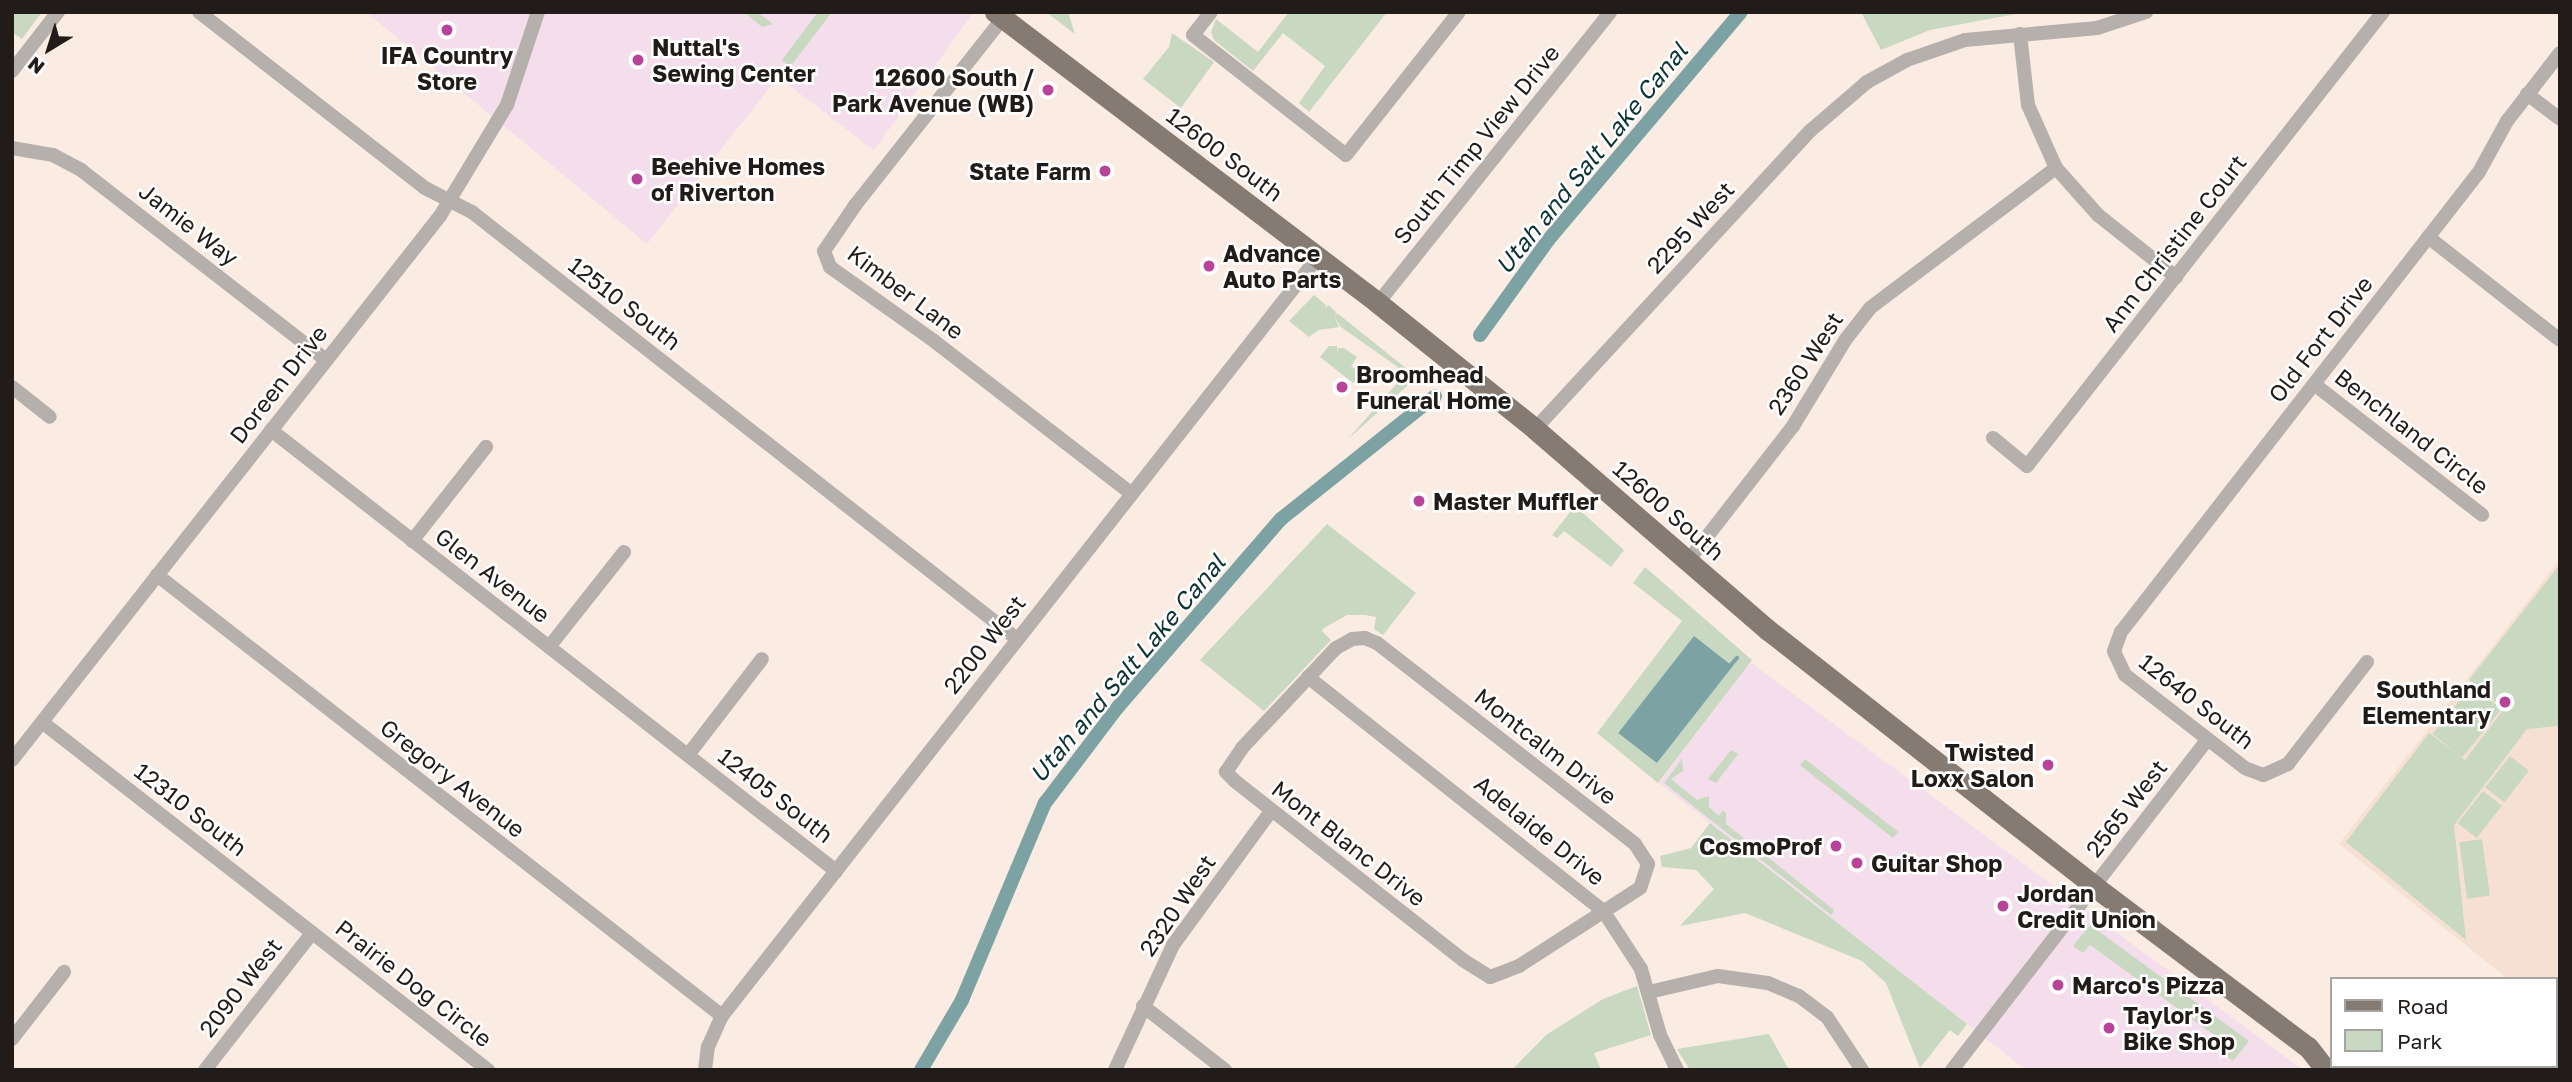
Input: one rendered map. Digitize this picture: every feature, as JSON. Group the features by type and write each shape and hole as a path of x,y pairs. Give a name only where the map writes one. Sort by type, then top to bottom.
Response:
{"main road":[{"name":"12600 South","path":"999,15 1378,303 1535,429 1768,630 2094,887 2308,1047 2326,1070"},
{"name":"12600 South","path":"2308,1047 2330,1052"}],"street":[{"path":"12,71 58,12"},
{"name":"12510 South","path":"199,12 425,188 472,212 1017,639"},
{"name":"Doreen Drive","path":"12,760 449,200 507,105 538,12"},
{"path":"1211,12 1194,35 1346,155 1459,12"},
{"name":"South Timp View Drive","path":"1378,303 1610,12"},
{"name":"2295 West","path":"1535,429 1810,131 1847,96 1889,68 1965,40 2097,28 2146,12"},
{"name":"Ann Christine Court","path":"1993,438 2027,466 2383,12"},
{"name":"Kimber Lane","path":"999,15 826,243 826,259 830,267 934,341 1132,494"},
{"path":"2020,34 2028,105 2056,168 2098,215 2176,277"},
{"name":"Old Fort Drive","path":"2114,651 2120,632 2479,172 2507,121 2560,53"},
{"path":"2527,94 2560,119"},
{"name":"Jamie Way","path":"12,148 53,155 81,170 326,360"},
{"name":"2360 West","path":"1688,561 1793,426 1846,339 1870,308 2056,168"},
{"path":"2428,237 2560,340"},
{"name":"2200 West","path":"705,1070 708,1046 722,1016 1318,257"},
{"name":"Benchland Circle","path":"2314,384 2482,515"},
{"path":"12,387 50,417"},
{"name":"Glen Avenue","path":"271,430 688,755"},
{"path":"412,541 486,447"},
{"path":"550,647 624,552"},
{"name":"Gregory Avenue","path":"157,576 722,1016"},
{"name":"Mont Blanc Drive","path":"1352,639 1336,648 1308,677 1242,748 1226,772 1271,811 1463,960 1490,977 1519,966 1604,912"},
{"name":"Montcalm Drive","path":"1352,639 1377,643 1641,850 1647,864 1644,882 1604,912"},
{"name":"12640 South","path":"2114,651 2125,675 2245,768 2263,775 2288,764 2367,662"},
{"path":"688,755 762,659"},
{"name":"Adelaide Drive","path":"1308,677 1604,912 1629,946 1649,992 1660,1035 1677,1070"},
{"name":"12310 South","path":"42,722 312,933"},
{"name":"2565 West","path":"1952,1070 2208,739"},
{"name":"12405 South","path":"688,755 836,871"},
{"name":"2320 West","path":"1115,1070 1143,1006 1194,913 1271,811"},
{"name":"2090 West","path":"205,1070 312,933"},
{"name":"Prairie Dog Circle","path":"312,933 488,1070"},
{"path":"12,1039 64,972"},
{"path":"1649,992 1718,976 1776,986 1827,1017 1862,1070"},
{"path":"1143,1006 1225,1070"}],"shaded area":[{"path":"366,12 974,12 874,150 778,77 647,244"},
{"name":"Southland Elementary","path":"2560,559 2560,1021 2558,977 2505,977 2339,844"},
{"path":"1750,662 2303,1070 2026,1070 1659,783"}],"green space":[{"path":"12,12 42,12 22,39 12,32"},
{"path":"744,12 757,12 773,24 762,27"},
{"path":"818,12 832,12 790,67 782,60"},
{"path":"1046,12 1068,12 1075,34"},
{"path":"1289,12 1387,12 1309,112 1299,103 1325,66 1283,33 1253,71 1214,40 1211,32 1216,19 1258,52"},
{"path":"1861,12 2021,13 1930,30 1881,50"},
{"path":"1172,33 1214,62 1181,108 1143,79 1169,47"},
{"path":"1314,295 1326,305 1325,309 1328,305 1336,312 1335,318 1339,327 1319,330 1309,337 1289,321"},
{"path":"1337,313 1417,377 1348,439 1406,373 1341,327 1335,318"},
{"path":"1329,346 1337,346 1337,354 1338,348 1344,348 1357,357 1351,366 1361,374 1353,383 1320,357"},
{"path":"1575,506 1624,550 1611,567 1564,531 1557,538 1552,535"},
{"path":"1327,524 1416,593 1383,635 1374,629 1376,617 1365,615 1347,615 1324,628 1322,631 1331,640 1264,711 1200,660"},
{"path":"2560,564 2560,726 2527,729 2454,825 2466,940 2346,842 2429,733 2465,760 2504,709 2469,680"},
{"path":"1645,567 1752,660 1658,783 1597,733 1682,621 1633,583"},
{"path":"2472,685 2502,709 2462,758 2432,734"},
{"path":"1731,750 1738,754 1716,783 1708,779"},
{"path":"2510,756 2529,771 2504,802 2485,788"},
{"path":"1682,759 1683,771 1671,779 1697,800 1709,796 1709,807 1719,816 1723,810 1726,813 1726,824 1834,910 1831,915 1664,783"},
{"path":"1805,759 1898,832 1893,838 1800,765"},
{"path":"2483,791 2502,806 2477,838 2458,823"},
{"path":"1710,823 1967,1024 1958,1036 1950,1030 1920,1068 1886,983 1862,961 1745,913 1680,926 1714,889 1696,870 1662,867 1660,856 1691,848"},
{"path":"2482,839 2490,895 2467,899 2459,842"},
{"path":"2090,925 2249,1041 2233,1061 2223,1054 2228,1045 2090,945 2083,953 2073,946"},
{"path":"1637,986 1651,1035 1594,1053 1601,1070 1512,1070 1546,1035 1603,999"},
{"path":"1769,1034 1789,1070 1690,1070 1677,1049"}],"water":[{"path":"1694,636 1733,666 1657,763 1618,733"}],"waterway":[{"name":"Utah and Salt Lake Canal","path":"1480,335 1549,239 1741,12"},
{"name":"Utah and Salt Lake Canal","path":"921,1070 962,1000 1045,803 1118,707 1281,519 1435,396"},
{"path":"1731,665 1737,658"}],"place":[{"name":"IFA Country Store","path":"447,30"},
{"name":"Nuttal's Sewing Center","path":"638,60"},
{"name":"12600 South / Park Avenue (WB)","path":"1048,90"},
{"name":"State Farm","path":"1105,171"},
{"name":"Beehive Homes of Riverton","path":"637,179"},
{"name":"Advance Auto Parts","path":"1209,266"},
{"name":"Broomhead Funeral Home","path":"1342,387"},
{"name":"Master Muffler","path":"1419,501"},
{"name":"Southland Elementary","path":"2505,702"},
{"name":"Twisted Loxx Salon","path":"2048,765"},
{"name":"CosmoProf","path":"1836,846"},
{"name":"Guitar Shop","path":"1857,863"},
{"name":"Jordan Credit Union","path":"2003,906"},
{"name":"Marco's Pizza","path":"2058,985"},
{"name":"Taylor's Bike Shop","path":"2109,1028"}]}
